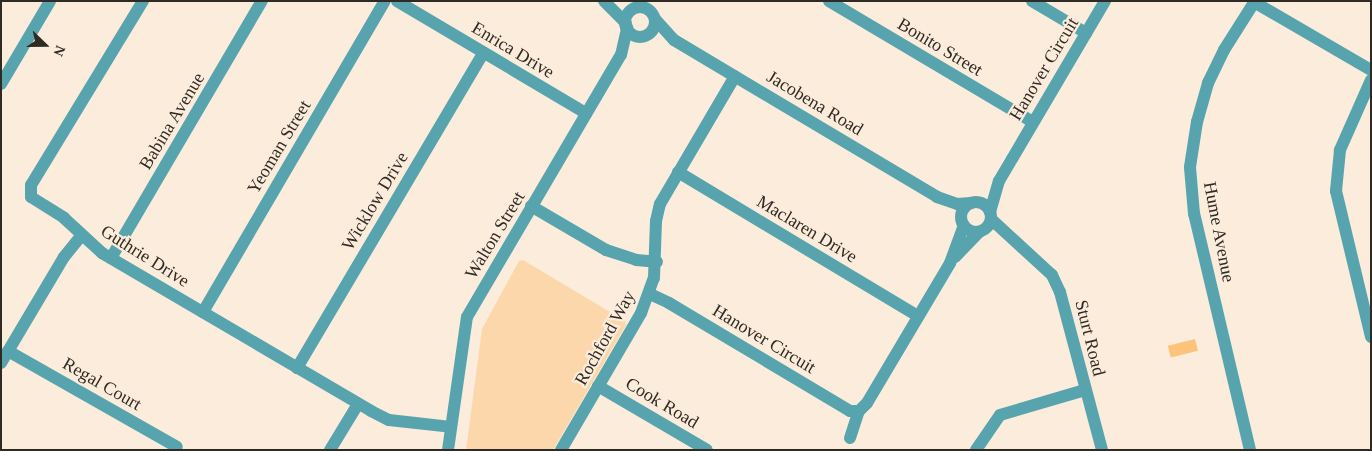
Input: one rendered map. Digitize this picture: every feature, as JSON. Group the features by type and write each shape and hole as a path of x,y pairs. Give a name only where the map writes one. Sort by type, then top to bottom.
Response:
{"street":[{"path":"1,84 50,1"},
{"name":"Guthrie Drive","path":"143,1 30,190 31,198 64,218 81,236 111,258 358,404 389,420 451,428"},
{"name":"Babina Avenue","path":"111,258 262,1"},
{"name":"Yeoman Street","path":"203,312 385,1"},
{"name":"Enrica Drive","path":"396,1 586,113"},
{"path":"605,2 632,34 646,36 654,28 654,17 658,1"},
{"name":"Bonito Street","path":"829,1 1033,122"},
{"path":"1032,1 1086,33"},
{"name":"Hanover Circuit","path":"999,181 1105,1"},
{"path":"1254,1 1371,70"},
{"name":"Hume Avenue","path":"1250,450 1194,214 1190,167 1197,122 1208,83 1224,50 1254,1"},
{"path":"605,2 640,6 648,9 654,17"},
{"path":"626,25 628,14 640,6"},
{"name":"Jacobena Road","path":"654,17 674,40 937,197 957,204 972,203"},
{"name":"Walton Street","path":"448,450 467,317 621,55 626,25"},
{"name":"Jacobena Road","path":"646,36 674,40"},
{"name":"Walton Street","path":"621,55 646,36"},
{"name":"Wicklow Drive","path":"297,368 483,52"},
{"name":"Rochford Way","path":"561,450 650,294 656,262 658,212 678,172 735,76"},
{"path":"1371,80 1340,150 1336,191 1371,338"},
{"name":"Maclaren Drive","path":"678,172 918,316"},
{"path":"850,438 859,411 868,403 950,262 963,224 963,210 999,181"},
{"path":"950,262 981,231 990,216 999,181"},
{"name":"Jacobena Road","path":"937,197 963,224"},
{"path":"972,203 983,204 990,216"},
{"path":"532,206 606,250 636,260 656,262"},
{"name":"Sturt Road","path":"990,216 1052,275 1060,292 1102,450"},
{"path":"963,224 971,231 981,231"},
{"name":"Sturt Road","path":"981,231 1023,247"},
{"path":"1,363 64,257 81,236"},
{"name":"Hanover Circuit","path":"650,294 850,411 859,411"},
{"name":"Regal Court","path":"8,351 177,448"},
{"name":"Cook Road","path":"598,386 701,448"},
{"path":"976,450 1000,415 1085,390"},
{"path":"330,450 358,404"}],"shaded area":[{"path":"523,260 625,321 626,325 553,450 466,450 482,329 519,261"}],"building":[{"path":"1195,339 1198,351 1171,357 1168,346"}]}
